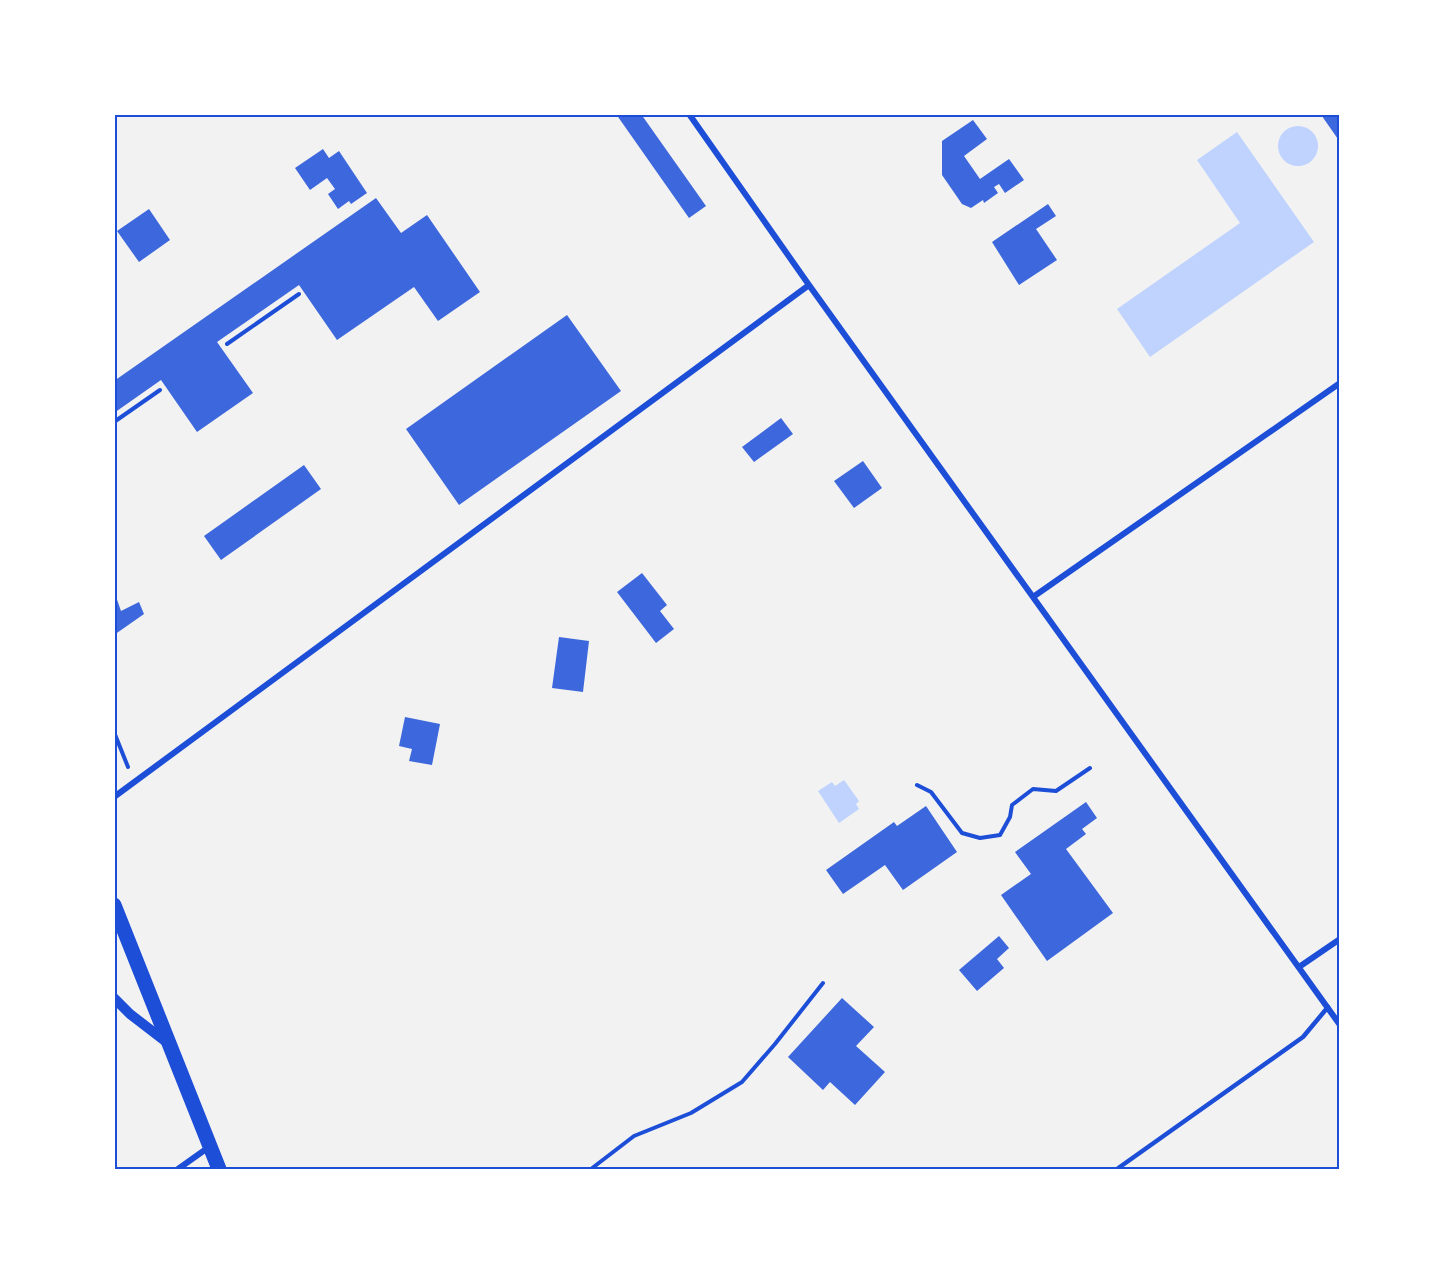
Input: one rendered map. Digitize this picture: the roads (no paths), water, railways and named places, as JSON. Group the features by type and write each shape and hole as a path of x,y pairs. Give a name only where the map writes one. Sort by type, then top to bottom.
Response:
{"main road":[{"path":"114,906 219,1169"}],"street":[{"path":"689,114 808,285 1340,1025"},
{"path":"114,797 808,285"},
{"path":"1033,597 1340,383"},
{"path":"1299,967 1340,939"},
{"path":"114,998 130,1014 170,1045"},
{"path":"178,1169 210,1146"}],"lane":[{"path":"1117,1169 1303,1037 1328,1007"}],"water":[{"path":"1298,126 1306,127 1312,132 1317,138 1317,154 1312,160 1306,165 1298,166 1290,165 1284,160 1279,154 1278,146 1279,138 1284,132 1290,127"},
{"path":"1237,132 1314,242 1150,357 1117,309 1240,223 1197,160"},
{"path":"844,780 859,801 856,804 859,809 839,823 818,791 832,782 835,786"}]}
